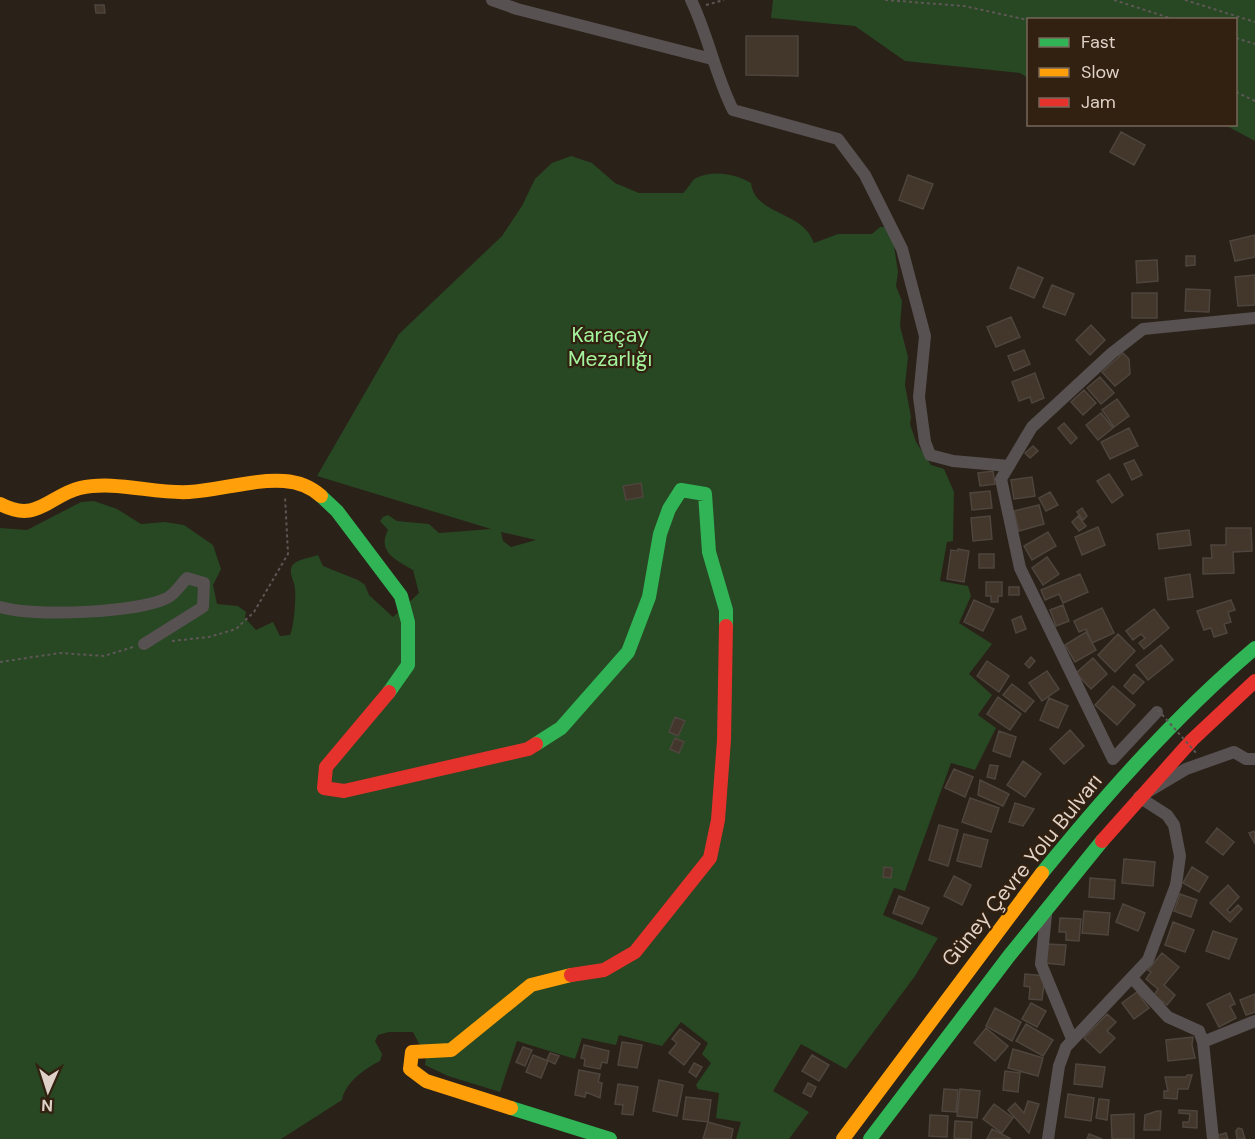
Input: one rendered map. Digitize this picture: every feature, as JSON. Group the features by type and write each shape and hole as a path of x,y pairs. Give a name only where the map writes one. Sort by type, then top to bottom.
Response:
{"main road":[{"path":"0,504 11,510 40,510 79,488 115,487 188,492 284,481 311,487 337,511 401,596 408,622 408,664 374,713 326,767 324,788 344,791 528,749 561,728 628,652 649,597 660,534 669,509 681,490 705,494 709,552 726,610 724,740 717,820 710,858 635,952 604,970 558,977 531,985 451,1050 412,1052 410,1069 426,1081 610,1139"},
{"name":"Güney Çevre Yolu Bulvarı","path":"843,1139 1006,918 1092,811 1222,676 1255,648"},
{"name":"Güney Çevre Yolu Bulvarı","path":"870,1139 1047,908 1139,797 1233,699 1255,681"}],"street":[{"path":"492,0 517,9 712,59"},
{"path":"693,4 721,87 733,110 838,139 865,175 902,249 925,336 919,397 925,442 930,455 953,461 1009,466"},
{"path":"1157,711 1113,759 1020,568 1001,479 1032,427 1112,352 1143,329 1255,318"},
{"path":"0,607 12,611 63,611 149,605 170,597 187,578 204,583 202,607 144,644"},
{"path":"1048,1139 1059,1066 1072,1039 1132,978 1152,952 1180,868 1179,845 1174,825 1167,815 1139,797 1209,759 1234,752 1246,759 1255,759"},
{"path":"1047,908 1041,964 1072,1039"},
{"path":"1132,978 1168,1017 1199,1031 1203,1042 1213,1139"},
{"path":"1203,1042 1255,1021"}],"path":[{"path":"693,4 724,0"},
{"path":"885,0 964,6 1027,20"},
{"path":"1114,0 1170,18"},
{"path":"1185,0 1255,22"},
{"path":"1237,38 1255,44"},
{"path":"1237,92 1255,100"},
{"path":"1157,711 1197,754"}],"green space":[{"path":"773,0 1255,0 1255,141 1227,126 1237,126 1237,18 1027,18 1027,77 1020,73 905,61 855,26 771,18"},
{"name":"Karaçay Mezarlığı","path":"571,156 592,163 615,183 639,193 683,193 696,178 716,173 731,175 751,183 759,200 800,225 808,232 814,243 838,234 872,234 880,227 886,227 893,239 898,272 896,286 902,301 900,326 908,357 905,385 911,417 910,424 916,442 931,465 944,469 954,492 953,541 947,542 940,581 968,586 971,596 959,623 992,644 969,674 992,695 978,715 996,728 975,770 951,763 905,891 894,888 883,915 938,938 915,976 846,1069 801,1044 773,1091 809,1112 789,1139 736,1139 741,1122 716,1118 719,1093 698,1089 696,1085 711,1063 702,1054 708,1043 681,1022 662,1046 619,1035 616,1045 582,1038 575,1059 517,1041 500,1092 448,1076 425,1065 426,1057 413,1032 389,1032 378,1035 375,1041 382,1054 380,1061 356,1077 347,1088 342,1100 281,1139 0,1139 0,528 27,530 81,502 94,501 117,509 141,524 165,522 184,525 213,545 221,569 213,585 217,604 238,606 246,612 245,618 256,630 273,622 280,636 290,635 295,599 295,586 291,575 292,566 318,555 323,566 365,585 369,595 393,617 419,593 413,570 387,550 385,538 388,530 380,521 383,517 388,515 397,521 429,524 439,533 491,529 317,476 399,334 502,236 522,206 535,179 552,163","holes":["501,532 536,540 511,547 503,541"]}],"building":[{"path":"95,5 104,5 105,13 96,13"},
{"path":"746,36 798,36 798,76 746,75"},
{"path":"1121,132 1145,145 1134,165 1110,152"},
{"path":"908,175 933,184 923,209 899,200"},
{"path":"1255,235 1255,257 1235,261 1230,241"},
{"path":"1186,256 1195,256 1195,265 1186,266"},
{"path":"1157,260 1158,281 1137,283 1136,261"},
{"path":"1018,267 1043,278 1034,298 1010,288"},
{"path":"1255,275 1255,305 1238,306 1235,277"},
{"path":"1052,285 1074,294 1065,315 1043,307"},
{"path":"1186,289 1210,290 1209,312 1185,311"},
{"path":"1132,293 1157,293 1157,318 1132,318"},
{"path":"1011,317 1020,337 996,347 987,327"},
{"path":"1091,325 1105,340 1090,355 1076,340"},
{"path":"1024,350 1030,364 1014,371 1008,356"},
{"path":"1123,353 1129,359 1130,374 1115,386 1102,372"},
{"path":"1035,373 1044,398 1032,403 1030,397 1019,401 1012,382"},
{"path":"1100,377 1114,393 1101,404 1087,388"},
{"path":"1084,390 1096,403 1083,415 1071,402"},
{"path":"1117,399 1129,416 1114,427 1102,410"},
{"path":"1101,413 1113,428 1098,440 1086,425"},
{"path":"1064,423 1077,438 1071,444 1058,428"},
{"path":"1129,428 1138,446 1110,459 1101,442"},
{"path":"1033,446 1038,451 1030,458 1025,453"},
{"path":"1134,460 1142,475 1132,480 1124,464"},
{"path":"993,471 995,484 980,486 978,473"},
{"path":"1109,474 1123,495 1112,503 1097,481"},
{"path":"1032,477 1035,496 1014,499 1011,480"},
{"path":"641,483 643,497 626,500 623,486"},
{"path":"990,491 992,508 972,510 970,493"},
{"path":"1050,492 1058,505 1046,511 1039,498"},
{"path":"1039,505 1044,524 1019,531 1014,511"},
{"path":"1082,508 1087,516 1083,520 1077,512"},
{"path":"990,516 992,539 973,541 971,518"},
{"path":"1078,516 1086,526 1079,531 1072,522"},
{"path":"1098,527 1105,545 1082,555 1075,537"},
{"path":"1226,528 1251,528 1252,551 1233,552 1234,573 1203,574 1203,558 1212,558 1211,545 1226,545"},
{"path":"1189,530 1191,545 1159,549 1157,534"},
{"path":"1048,532 1056,546 1032,560 1024,546"},
{"path":"958,549 969,551 964,582 947,579 951,550 958,551"},
{"path":"979,554 994,554 994,568 979,568"},
{"path":"1047,557 1059,574 1043,585 1032,568"},
{"path":"1080,574 1088,592 1063,603 1059,594 1045,600 1041,590"},
{"path":"1190,574 1193,597 1168,600 1165,578"},
{"path":"986,582 1002,582 1002,596 998,596 998,602 991,602 991,596 986,596"},
{"path":"1009,587 1019,587 1019,595 1009,595"},
{"path":"974,600 994,609 983,631 964,622"},
{"path":"1231,600 1235,610 1228,612 1231,622 1224,624 1227,633 1214,637 1211,628 1204,630 1197,611"},
{"path":"1063,605 1069,621 1056,626 1050,610"},
{"path":"1102,608 1114,633 1092,643 1086,629 1079,632 1074,621"},
{"path":"1154,609 1169,628 1144,649 1139,643 1145,638 1141,634 1133,640 1126,631"},
{"path":"1021,616 1026,629 1016,633 1012,620"},
{"path":"1086,632 1096,650 1075,662 1065,645"},
{"path":"1118,634 1135,651 1115,672 1098,655"},
{"path":"1161,645 1173,660 1148,680 1136,665"},
{"path":"1031,657 1035,661 1029,668 1025,664"},
{"path":"1093,658 1107,674 1091,689 1076,673"},
{"path":"987,661 1009,676 999,692 977,676"},
{"path":"1047,671 1059,689 1042,701 1029,683"},
{"path":"1134,674 1144,682 1133,694 1124,686"},
{"path":"1012,684 1034,701 1025,712 1003,695"},
{"path":"1113,686 1135,705 1117,725 1095,705"},
{"path":"998,697 1021,714 1010,730 987,714"},
{"path":"1049,698 1068,706 1058,728 1040,720"},
{"path":"675,717 685,721 678,736 669,732"},
{"path":"1070,730 1084,746 1064,764 1050,749"},
{"path":"999,731 1016,737 1010,757 993,751"},
{"path":"675,738 684,742 679,753 670,749"},
{"path":"1023,761 1041,774 1025,797 1007,785"},
{"path":"990,765 998,766 995,779 987,777"},
{"path":"954,769 973,777 965,797 945,788"},
{"path":"980,780 1009,794 1003,806 978,795"},
{"path":"970,798 999,808 991,832 962,822"},
{"path":"1015,803 1034,809 1023,826 1009,822"},
{"path":"939,825 958,830 948,866 929,860"},
{"path":"1217,828 1234,842 1223,855 1206,842"},
{"path":"1255,831 1255,844 1249,833"},
{"path":"964,834 988,840 981,867 957,861"},
{"path":"1124,859 1155,862 1153,886 1122,883"},
{"path":"884,867 892,868 891,878 883,877"},
{"path":"1192,867 1208,877 1199,892 1183,883"},
{"path":"954,876 971,885 962,905 944,896"},
{"path":"1090,878 1115,880 1114,899 1089,897"},
{"path":"1228,885 1239,897 1227,910 1230,913 1238,905 1242,909 1230,922 1210,903"},
{"path":"1180,894 1197,900 1191,917 1174,911"},
{"path":"899,896 929,908 922,924 893,913"},
{"path":"1123,904 1145,913 1138,931 1116,922"},
{"path":"1084,911 1110,913 1108,935 1082,933"},
{"path":"1060,918 1081,919 1079,941 1066,940 1066,932 1059,932"},
{"path":"1173,922 1194,930 1185,952 1165,945"},
{"path":"1213,931 1237,939 1229,959 1206,951"},
{"path":"1047,944 1066,945 1064,965 1045,963"},
{"path":"1162,953 1179,967 1164,985 1175,995 1167,1005 1154,995 1158,989 1146,979 1151,972 1148,970"},
{"path":"1025,974 1045,976 1042,1000 1029,999 1030,987 1024,986"},
{"path":"1137,992 1149,1008 1134,1019 1122,1003"},
{"path":"1230,993 1235,1004 1230,1006 1236,1018 1219,1027 1207,1004"},
{"path":"1255,994 1255,1012 1246,1015 1240,1000"},
{"path":"1031,1003 1046,1011 1037,1027 1022,1019"},
{"path":"995,1008 1021,1022 1012,1041 986,1026"},
{"path":"1107,1014 1116,1022 1107,1031 1115,1038 1100,1053 1084,1038"},
{"path":"1026,1024 1053,1040 1043,1056 1016,1041"},
{"path":"986,1028 1008,1046 995,1061 974,1043"},
{"path":"680,1029 700,1044 684,1065 669,1053 677,1043 672,1039"},
{"path":"1193,1037 1195,1058 1168,1061 1166,1040"},
{"path":"622,1042 642,1045 637,1068 618,1065"},
{"path":"584,1045 609,1051 607,1063 602,1062 600,1069 584,1066 585,1059 581,1058"},
{"path":"523,1047 532,1050 525,1066 516,1062"},
{"path":"1013,1049 1043,1058 1038,1076 1008,1068"},
{"path":"550,1053 559,1056 555,1064 547,1060"},
{"path":"533,1055 548,1061 541,1078 526,1072"},
{"path":"812,1055 829,1065 819,1081 802,1071"},
{"path":"694,1063 702,1067 696,1077 689,1072"},
{"path":"1076,1064 1105,1067 1102,1087 1074,1084"},
{"path":"579,1070 600,1074 598,1082 602,1083 600,1098 586,1092 585,1097 575,1095"},
{"path":"1005,1071 1020,1073 1018,1092 1003,1090"},
{"path":"1192,1075 1188,1089 1178,1089 1177,1099 1164,1098 1164,1091 1168,1091 1165,1077 1186,1077"},
{"path":"659,1080 683,1085 677,1116 653,1111"},
{"path":"808,1083 816,1087 811,1097 803,1093"},
{"path":"618,1084 638,1087 633,1115 622,1114 623,1105 615,1104"},
{"path":"944,1089 958,1090 956,1112 942,1111"},
{"path":"960,1089 980,1091 977,1118 957,1116"},
{"path":"1068,1094 1094,1098 1091,1121 1065,1117"},
{"path":"686,1097 711,1100 708,1122 683,1119"},
{"path":"1099,1099 1109,1100 1107,1120 1096,1118"},
{"path":"1028,1101 1039,1104 1029,1133 1008,1110 1015,1103 1024,1113"},
{"path":"994,1104 1013,1118 1002,1133 983,1119"},
{"path":"1179,1110 1197,1111 1197,1128 1183,1127 1183,1122 1189,1122 1190,1114 1179,1113"},
{"path":"1161,1111 1160,1130 1144,1130 1145,1115"},
{"path":"1134,1114 1134,1139 1112,1139 1111,1115"},
{"path":"930,1115 948,1116 947,1137 929,1136"},
{"path":"955,1121 972,1122 971,1139 954,1138"},
{"path":"708,1122 733,1129 731,1139 703,1139"},
{"path":"1238,1128 1242,1129 1245,1139 1237,1139"},
{"path":"992,1129 1011,1139 987,1139"},
{"path":"1226,1133 1228,1139 1216,1139 1215,1136"},
{"path":"1089,1134 1102,1139 1087,1139"}],"traffic: fast":[{"path":"536,744 561,728 628,652 649,597 660,534 669,509 681,490 705,494 709,552 726,610 726,626"},
{"path":"321,496 337,511 401,596 408,622 408,665 389,692"},
{"path":"1042,873 1092,813 1170,727 1255,648"},
{"path":"870,1139 1009,956 1102,841"},
{"path":"511,1108 610,1139"}],"traffic: slow":[{"path":"0,504 24,511 34,510 69,492 93,486 189,492 272,481 300,484 321,496"},
{"path":"843,1139 1042,873"},
{"path":"511,1108 426,1081 410,1069 412,1052 451,1050 531,985 571,975"}],"traffic: jam":[{"path":"571,975 604,970 635,952 710,858 718,820 724,740 726,626"},
{"path":"1102,841 1192,740 1255,681"},
{"path":"389,692 326,767 324,788 344,791 528,749 536,744"}]}
